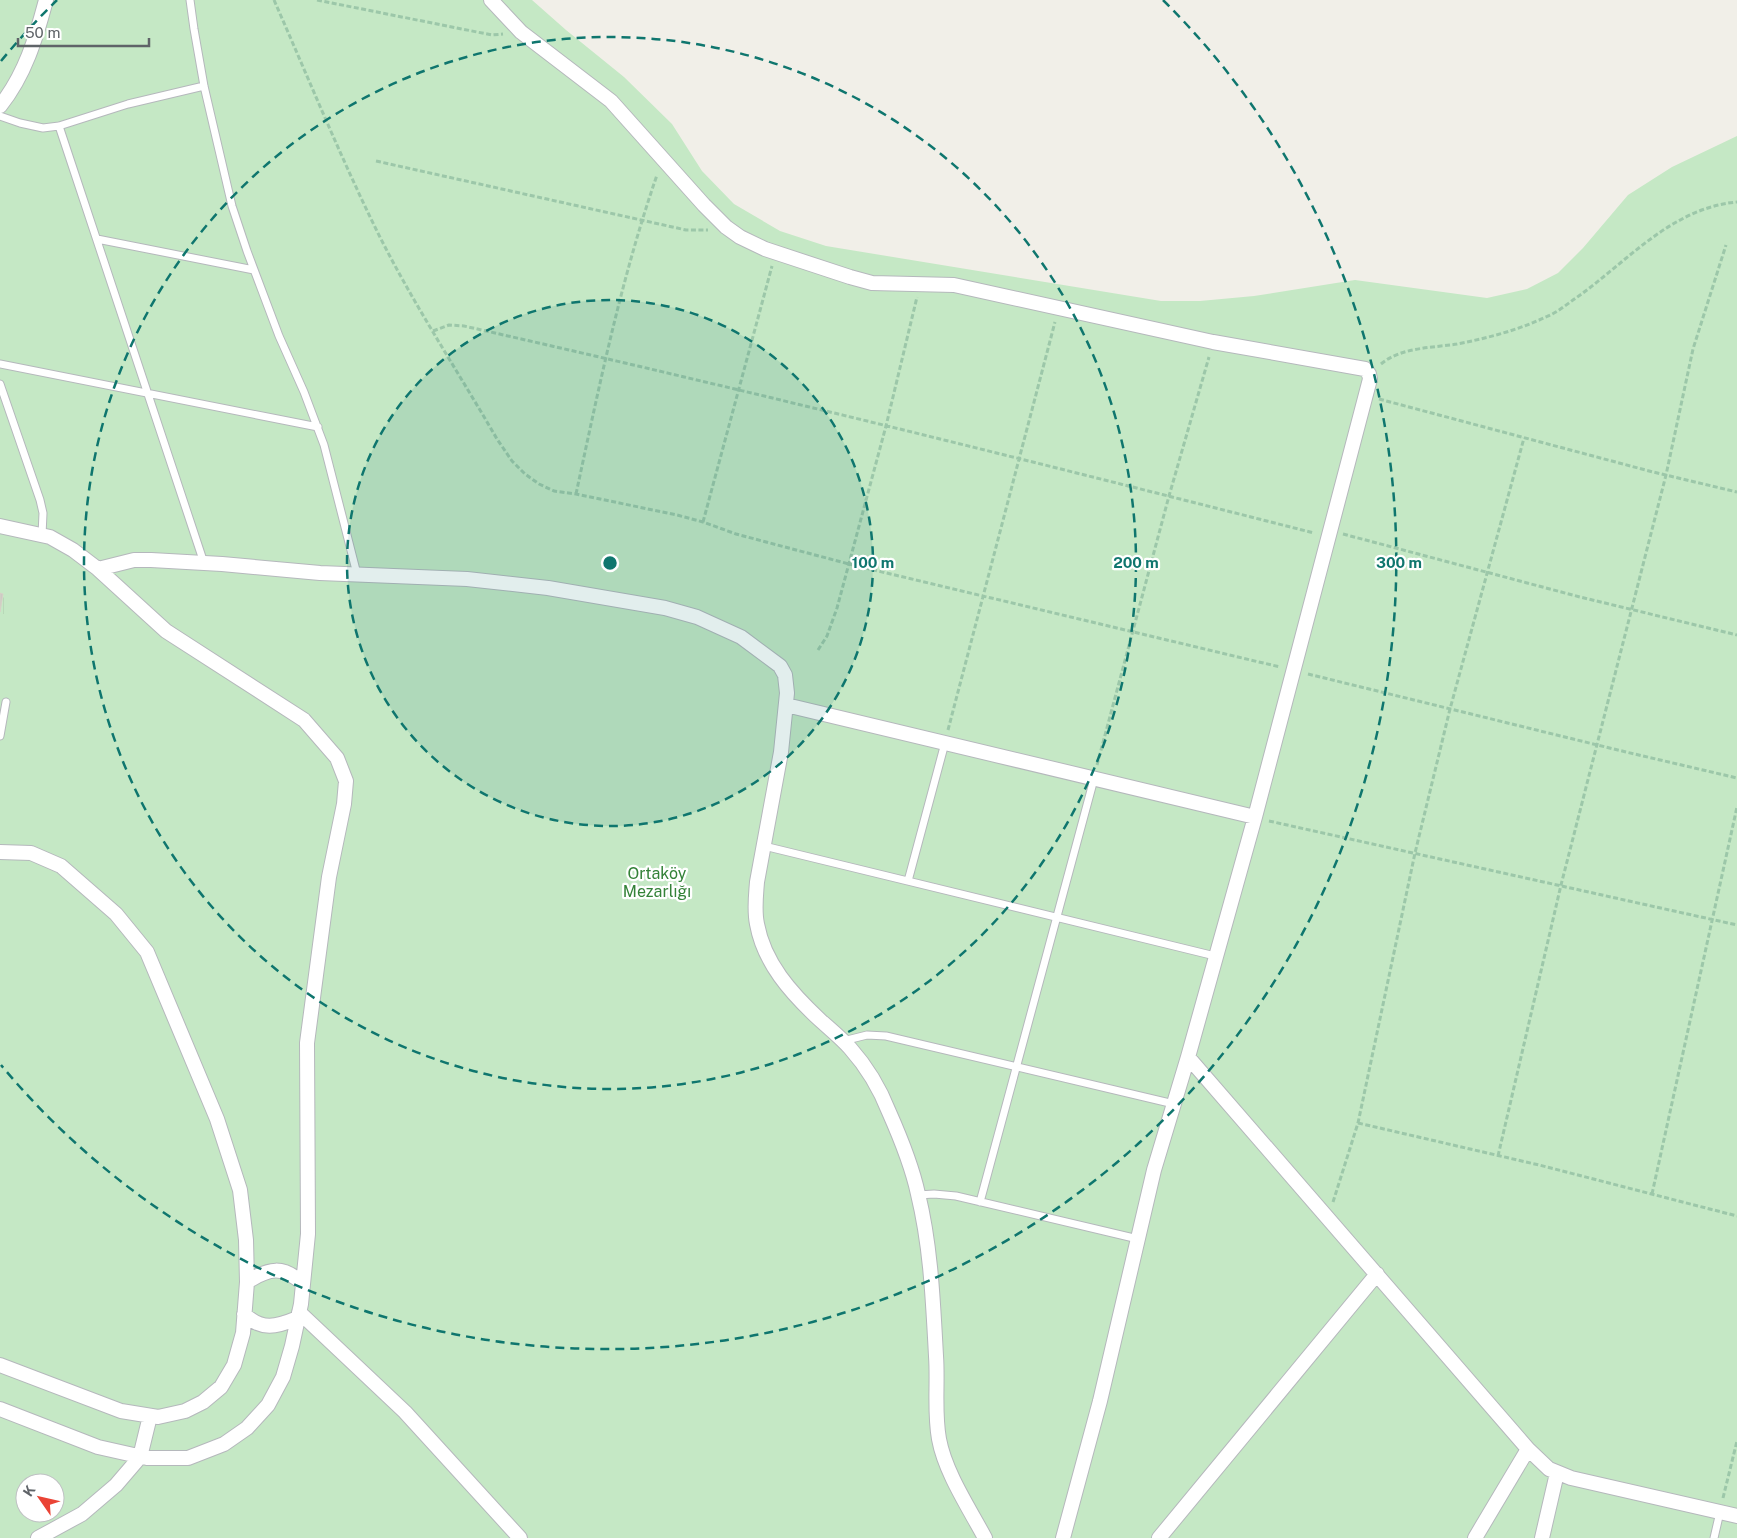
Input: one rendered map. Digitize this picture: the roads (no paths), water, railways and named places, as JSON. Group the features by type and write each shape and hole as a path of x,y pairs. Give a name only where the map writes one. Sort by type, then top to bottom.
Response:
{"street":[{"path":"0,106 16,84 26,63 37,34 46,0"},
{"path":"491,0 522,32 611,101 704,205 726,226 740,237 775,253 850,278 872,283 954,285 1213,342 1366,370 1369,374 1370,379 1366,396 1255,817 1188,1057 1154,1170 1100,1401 1063,1538"},
{"path":"0,526 50,537 73,550 98,569 166,631 304,720 337,758 346,781 344,804 329,876 308,1043 308,1234 303,1284 298,1315 283,1377 268,1405 247,1428 224,1444 188,1458 147,1458 98,1447 0,1409"},
{"path":"98,569 134,560 467,579 548,588 665,608 696,618 741,637 780,666 785,674 786,705 781,752 755,904 756,923 763,946 772,965 784,983 867,1069 882,1096 909,1160 918,1194 929,1255 937,1372 936,1413 939,1439 946,1463 985,1538"},
{"path":"786,705 1255,817"},
{"path":"0,852 31,853 62,866 116,914 147,952 216,1119 240,1190 246,1240 247,1282 243,1333 234,1365 221,1387 203,1402 185,1411 158,1417 120,1411 0,1365"},
{"path":"1188,1057 1328,1216 1528,1449 1549,1469 1571,1478 1737,1516"},
{"path":"247,1282 261,1274 277,1270 292,1274 303,1284"},
{"path":"1159,1538 1377,1274"},
{"path":"244,1314 253,1322 263,1325 279,1325 298,1315"},
{"path":"298,1315 405,1412 520,1538"},
{"path":"38,1538 82,1514 116,1485 140,1457 150,1416"},
{"path":"1474,1538 1528,1449"},
{"path":"1542,1538 1557,1473"}],"lane":[{"path":"190,0 204,86 232,206 279,336 318,427 357,574"},
{"path":"0,116 43,128 59,126 128,104 204,86"},
{"path":"59,126 204,563"},
{"path":"97,239 254,270"},
{"path":"0,364 318,427"},
{"path":"0,384 44,513 42,535"},
{"path":"0,736 6,702"},
{"path":"908,881 945,743"},
{"path":"980,1202 1094,779"},
{"path":"764,846 1215,956"},
{"path":"842,1041 867,1034 886,1036 1174,1104"},
{"path":"918,1194 945,1194 1138,1239"},
{"path":"1714,1538 1720,1512"}],"park label":[{"name":"Ortaköy Mezarlığı","path":"657,882"}]}
